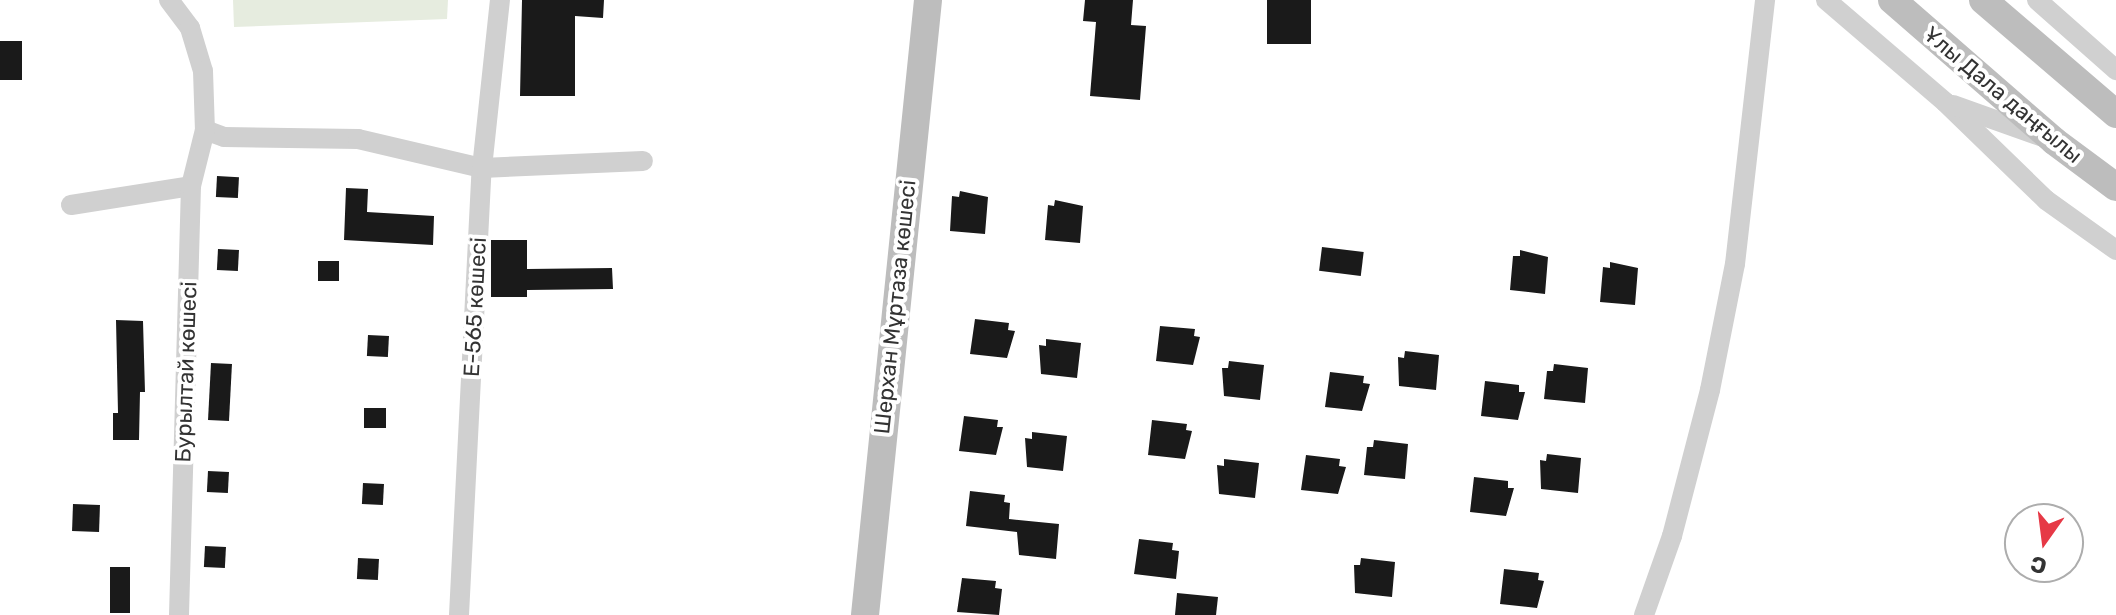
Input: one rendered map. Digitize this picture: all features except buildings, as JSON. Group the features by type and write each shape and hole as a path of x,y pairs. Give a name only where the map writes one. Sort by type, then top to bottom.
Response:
{"main road":[{"name":"Шерхан Мұртаза көшесі","path":"865,615 928,0"},
{"name":"Ұлы Дала даңғылы","path":"1892,0 2054,141 2116,187"},
{"path":"1983,0 2116,114"}],"street":[{"name":"Бурылтай көшесі","path":"169,0 190,28 203,71 205,130 191,186 179,615"},
{"name":"Е-565 көшесі","path":"459,615 482,168 500,0"},
{"path":"1644,615 1672,536 1713,376 1735,264 1765,0"},
{"path":"1826,0 1945,102 2046,200 2116,250"},
{"path":"2037,0 2116,70"},
{"path":"1945,102 2054,141"},
{"path":"205,130 224,137 358,139 482,168 643,161"},
{"path":"71,205 191,186"}],"shaded area":[{"path":"233,0 448,0 447,19 234,27"}]}
